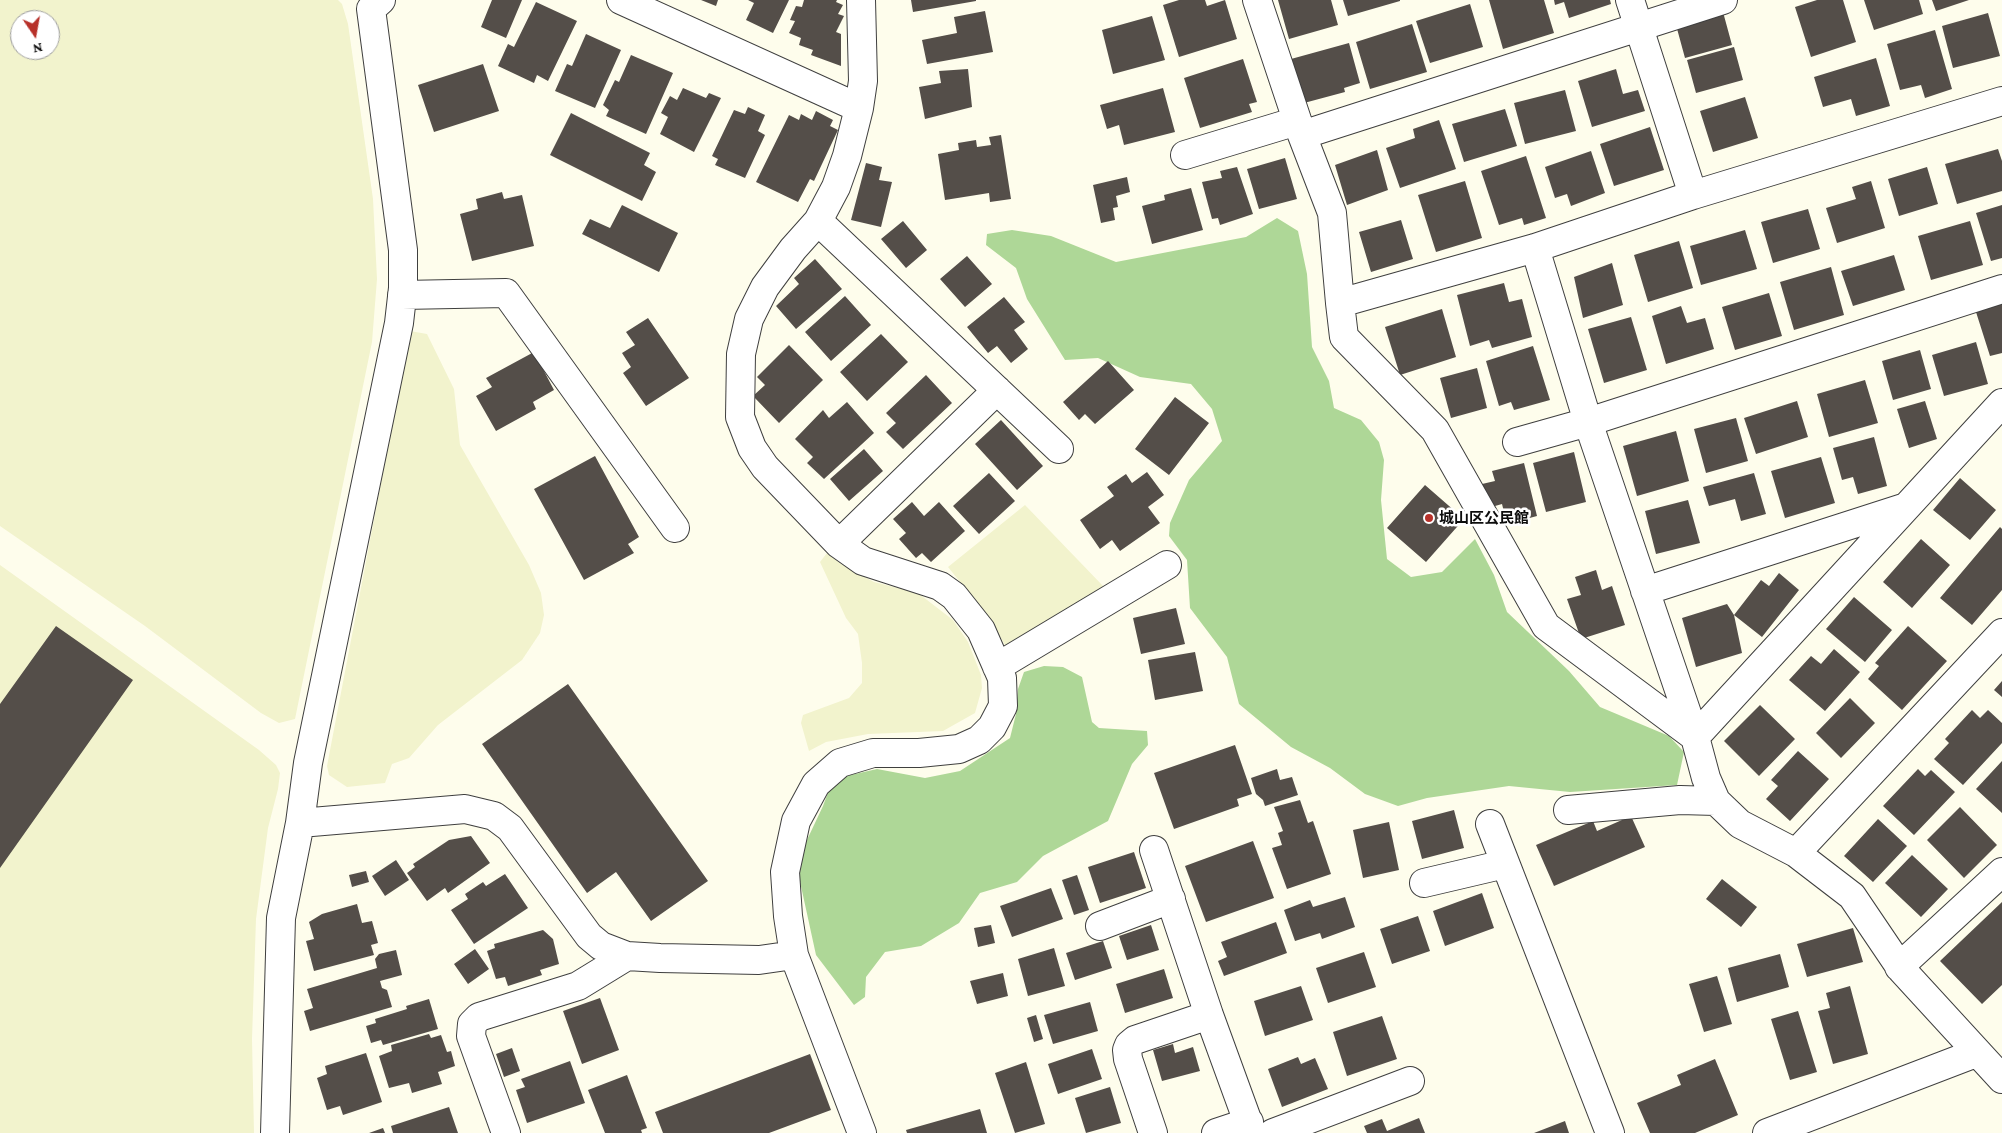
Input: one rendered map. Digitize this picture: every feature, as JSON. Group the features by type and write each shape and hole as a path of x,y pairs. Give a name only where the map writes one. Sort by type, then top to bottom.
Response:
{"street":[{"path":"275,1133 281,918 300,823 308,763 400,324 403,250 371,9 381,0"},
{"path":"621,0 858,108"},
{"path":"861,0 863,80 847,156 836,187 818,221 793,249 765,286 749,320 741,354 740,418 752,448 765,467 839,544 863,561 940,586 954,596 981,630 1002,678 1003,706 992,727 979,740 958,749 919,753 873,753 840,763 816,784 796,821 786,872 788,916 794,955 862,1133"},
{"path":"1257,0 1300,128 1332,213 1344,337 1435,430 1546,626 1694,737"},
{"path":"1630,0 1693,195"},
{"path":"1185,155 1300,128 1639,28 1723,0"},
{"path":"1340,303 1535,248 1693,195 2002,101"},
{"path":"818,221 1059,450"},
{"path":"1535,248 1588,422 1694,737 1706,778 1716,801 1740,824 1796,853 1852,896 1899,966 1976,1053 2002,1079"},
{"path":"1517,442 1588,422 2002,289"},
{"path":"402,295 506,293 675,528"},
{"path":"839,544 997,390"},
{"path":"1694,737 2002,403"},
{"path":"1645,590 1908,507"},
{"path":"997,667 1167,565"},
{"path":"1796,853 2002,633"},
{"path":"1568,810 1680,800 1716,801"},
{"path":"300,823 465,809 494,816 510,828 589,936 602,946 627,956 660,958 759,960 794,955"},
{"path":"1490,824 1610,1133"},
{"path":"1154,850 1209,1015 1258,1129"},
{"path":"1424,883 1505,864"},
{"path":"1899,966 2002,872"},
{"path":"1100,926 1171,899"},
{"path":"506,1133 471,1036 472,1024 479,1017 578,986 627,956"},
{"path":"1153,1133 1128,1060 1127,1050 1129,1045 1136,1040 1209,1015"},
{"path":"1767,1133 1976,1053"},
{"path":"1216,1133 1258,1129 1410,1081"}],"green space":[{"path":"0,0 338,0 342,4 348,24 373,199 377,279 372,342 295,719 279,723 261,713 145,626 0,526"},
{"path":"1277,218 1298,231 1307,274 1312,347 1329,381 1334,408 1361,420 1379,442 1384,460 1381,500 1387,559 1411,577 1442,572 1475,539 1494,575 1507,612 1569,671 1600,707 1669,736 1684,752 1677,785 1570,792 1509,786 1427,798 1398,806 1365,794 1330,768 1291,747 1239,704 1227,657 1190,608 1187,560 1169,536 1170,523 1189,480 1222,441 1212,409 1191,384 1140,377 1098,358 1065,360 1027,299 1016,268 986,245 987,234 1012,230 1051,236 1116,262 1246,237"},
{"path":"410,331 427,334 454,389 460,445 529,565 541,593 544,615 540,633 522,660 438,725 409,758 392,764 385,783 347,787 329,775 327,766"},
{"path":"1025,505 1104,587 1008,650 987,615 948,567"},
{"path":"827,553 841,564 874,582 918,593 953,620 968,642 981,675 982,688 975,713 943,731 868,734 826,742 809,751 801,723 803,715 849,698 862,683 862,663 858,634 846,618 820,562"},
{"path":"0,565 259,750 276,765 280,773 268,828 256,919 252,1039 254,1133 0,1133"},
{"path":"1044,666 1063,667 1082,677 1092,722 1099,728 1147,731 1148,745 1132,764 1108,821 1043,856 1017,882 980,893 959,923 921,946 885,952 866,977 865,997 854,1005 816,955 799,877 806,842 833,779 877,769 925,778 960,771 1010,738 1016,714 1018,689 1024,672"}],"building":[{"path":"492,0 522,0 506,38 481,27"},
{"path":"701,0 718,0 716,6"},
{"path":"748,0 789,0 773,33 746,20 754,3"},
{"path":"804,0 837,0 836,2 843,5 838,14 844,16 836,32 841,34 841,66 811,55 813,50 799,45 801,38 789,33 795,21 790,20 796,6 802,7"},
{"path":"911,0 976,0 976,1 913,12"},
{"path":"1179,0 1205,0 1207,6 1225,0 1237,39 1179,57 1163,5"},
{"path":"1278,0 1331,0 1338,25 1289,39"},
{"path":"1343,0 1400,0 1400,1 1348,16"},
{"path":"1489,0 1544,0 1554,33 1503,49"},
{"path":"1554,0 1610,0 1611,4 1569,18 1564,2 1555,5"},
{"path":"1817,0 1843,0 1856,42 1811,57 1795,7"},
{"path":"1864,0 1919,0 1923,14 1874,30"},
{"path":"1932,0 1969,0 1936,11"},
{"path":"536,2 577,21 548,81 537,75 534,83 498,66 508,44 514,47"},
{"path":"1470,4 1483,47 1430,63 1416,21"},
{"path":"985,11 993,52 927,64 922,40 957,33 954,17"},
{"path":"1723,12 1732,45 1685,58 1676,25"},
{"path":"1988,13 2000,56 1953,68 1942,26"},
{"path":"1152,16 1165,60 1113,74 1102,30"},
{"path":"1412,24 1427,72 1370,89 1356,42"},
{"path":"1935,30 1952,89 1925,98 1921,85 1900,90 1887,44"},
{"path":"586,34 621,50 595,108 555,91 567,64 572,66"},
{"path":"1349,43 1360,83 1344,88 1345,92 1304,103 1291,59"},
{"path":"1734,47 1743,80 1696,93 1687,60"},
{"path":"631,55 673,73 646,134 606,116 609,110 603,105 615,80 619,82"},
{"path":"1876,58 1890,106 1856,116 1851,99 1823,107 1814,77"},
{"path":"1243,59 1257,102 1249,104 1252,112 1200,128 1184,78"},
{"path":"483,64 499,111 434,132 418,85"},
{"path":"968,69 972,107 925,119 919,87 941,83 939,71"},
{"path":"1616,69 1623,94 1638,90 1645,111 1592,127 1578,81"},
{"path":"683,88 706,98 709,93 721,98 694,152 660,134 668,117 661,113 670,96 677,100"},
{"path":"1163,88 1175,132 1124,145 1119,125 1107,129 1100,105"},
{"path":"1565,90 1576,131 1525,144 1514,103"},
{"path":"1745,97 1758,138 1713,152 1700,111"},
{"path":"748,107 765,115 758,131 765,135 745,178 715,165 718,159 712,156 734,110 745,114"},
{"path":"1505,109 1517,146 1464,162 1452,124"},
{"path":"816,111 833,120 830,126 838,130 814,181 810,179 798,202 756,182 789,115 799,120 801,114 812,120"},
{"path":"571,113 650,153 644,165 656,172 642,201 550,155"},
{"path":"1439,120 1456,169 1400,188 1386,148 1415,138 1413,129"},
{"path":"1650,127 1664,170 1614,186 1600,144"},
{"path":"1001,135 1011,199 990,202 989,193 945,200 938,154 959,150 958,143 976,140 977,147 991,145 989,137"},
{"path":"1998,149 2002,161 2002,191 1957,204 1945,164"},
{"path":"1377,150 1388,190 1347,205 1335,165"},
{"path":"1591,151 1605,193 1571,206 1567,194 1555,198 1545,167"},
{"path":"1526,156 1546,218 1524,225 1522,218 1499,225 1481,171"},
{"path":"1285,158 1297,199 1259,209 1247,169"},
{"path":"866,163 882,167 879,180 892,182 881,227 851,220"},
{"path":"1237,167 1253,214 1220,225 1218,218 1212,219 1202,182 1222,178 1220,171"},
{"path":"1927,167 1938,204 1899,216 1888,179"},
{"path":"1127,177 1130,192 1116,196 1118,207 1113,208 1115,220 1101,223 1093,185"},
{"path":"1465,181 1482,238 1436,252 1418,195"},
{"path":"1871,181 1885,228 1837,243 1826,208 1856,199 1852,187"},
{"path":"1191,188 1203,230 1152,244 1142,206 1165,200 1164,195"},
{"path":"502,192 504,199 522,195 534,246 472,261 460,214 478,209 476,199"},
{"path":"622,205 678,233 659,272 582,234 590,219 610,228"},
{"path":"2002,205 2002,258 1991,261 1976,213"},
{"path":"1808,209 1820,249 1773,263 1761,222"},
{"path":"1401,220 1413,259 1371,272 1359,232"},
{"path":"903,221 927,250 906,268 881,239"},
{"path":"1970,221 1983,265 1931,280 1918,236"},
{"path":"1745,230 1757,269 1701,285 1690,246"},
{"path":"1679,241 1693,288 1648,302 1634,255"},
{"path":"1894,255 1905,290 1853,306 1841,271"},
{"path":"967,256 992,284 965,307 940,279"},
{"path":"815,259 842,289 796,329 776,306 799,284 794,278"},
{"path":"1612,263 1623,305 1583,318 1574,277"},
{"path":"1831,267 1844,315 1794,330 1780,282"},
{"path":"1504,283 1509,302 1522,299 1532,337 1492,348 1489,340 1470,346 1457,295"},
{"path":"1769,293 1782,336 1735,350 1722,307"},
{"path":"845,296 871,325 831,361 805,332"},
{"path":"1004,297 1025,322 1014,330 1028,349 1011,363 997,346 988,353 967,327"},
{"path":"2002,303 2002,353 1990,356 1976,312"},
{"path":"1681,306 1687,323 1705,318 1714,349 1666,364 1652,316"},
{"path":"1442,309 1456,357 1400,375 1385,327"},
{"path":"1631,317 1647,370 1604,383 1588,329"},
{"path":"648,318 689,378 646,406 623,373 631,367 622,353 635,345 626,332"},
{"path":"881,334 908,362 867,401 840,372"},
{"path":"1976,342 1988,384 1944,396 1932,355"},
{"path":"789,345 823,380 779,423 753,396 765,385 757,377"},
{"path":"1533,346 1550,400 1514,410 1511,402 1499,406 1486,361"},
{"path":"1920,350 1931,389 1893,400 1882,361"},
{"path":"534,352 554,390 533,402 536,409 496,431 476,396 492,387 486,378"},
{"path":"1108,361 1134,390 1095,424 1085,414 1079,420 1063,402"},
{"path":"1477,368 1487,408 1451,418 1440,378"},
{"path":"926,375 952,403 903,449 886,432 896,423 886,413"},
{"path":"1865,380 1878,423 1829,437 1817,394"},
{"path":"1175,397 1209,423 1169,475 1135,449"},
{"path":"1797,401 1808,437 1756,454 1744,418"},
{"path":"1925,401 1937,439 1909,448 1897,409"},
{"path":"847,402 874,433 824,479 807,463 813,457 795,439 823,410 829,418"},
{"path":"1736,418 1748,461 1706,473 1694,429"},
{"path":"1001,420 1043,466 1017,490 975,444"},
{"path":"1676,431 1689,481 1637,496 1623,446"},
{"path":"1874,437 1887,486 1858,494 1853,477 1842,480 1833,448"},
{"path":"864,449 883,471 849,501 830,479"},
{"path":"1574,452 1586,502 1546,512 1533,463"},
{"path":"595,456 639,537 628,544 634,553 584,580 534,489"},
{"path":"1821,457 1835,503 1785,518 1771,471"},
{"path":"1524,463 1537,516 1507,524 1502,504 1488,508 1482,484 1495,481 1492,471"},
{"path":"1147,472 1164,495 1148,507 1160,523 1120,551 1112,540 1100,549 1080,520 1114,496 1107,487 1126,474 1132,483"},
{"path":"989,473 1015,501 979,534 953,506"},
{"path":"1754,473 1766,514 1741,521 1735,499 1709,506 1703,487"},
{"path":"1960,478 1996,510 1970,540 1933,510"},
{"path":"1425,485 1464,519 1426,562 1387,528"},
{"path":"1688,500 1700,543 1656,554 1645,511"},
{"path":"912,502 924,516 939,502 965,531 931,562 922,553 916,558 899,539 906,533 893,519"},
{"path":"2000,527 2002,529 2002,590 1972,625 1940,598"},
{"path":"1921,539 1950,565 1912,608 1883,582"},
{"path":"1596,570 1602,590 1612,586 1625,625 1581,639 1567,599 1581,595 1575,577"},
{"path":"1779,573 1799,590 1762,637 1734,615 1761,580 1769,586"},
{"path":"1854,597 1892,630 1865,662 1826,629"},
{"path":"1727,604 1734,615 1742,653 1696,667 1682,618"},
{"path":"1176,608 1185,644 1141,654 1133,618"},
{"path":"56,626 133,680 0,868 0,704"},
{"path":"1908,626 1947,661 1902,710 1868,679 1879,666 1875,663"},
{"path":"1834,649 1860,672 1825,711 1789,680 1811,656 1821,664"},
{"path":"1195,652 1203,691 1155,700 1148,660"},
{"path":"2002,681 2002,697 1994,690"},
{"path":"568,684 708,881 651,921 616,872 587,893 482,744"},
{"path":"1850,698 1875,723 1841,758 1816,733"},
{"path":"1760,705 1795,739 1759,776 1724,741"},
{"path":"1972,710 1980,718 1988,710 2002,723 2002,743 1963,785 1934,759 1949,743 1945,739"},
{"path":"1235,745 1252,794 1237,799 1239,806 1174,829 1154,773"},
{"path":"1798,751 1829,779 1790,821 1766,799 1778,786 1771,780"},
{"path":"2002,761 2002,813 1976,789"},
{"path":"1277,769 1280,780 1292,777 1298,795 1265,806 1263,800 1256,794 1251,778"},
{"path":"1918,769 1925,776 1931,770 1955,792 1914,835 1883,806"},
{"path":"1300,800 1308,823 1313,821 1331,874 1287,889 1272,848 1282,845 1278,833 1283,831 1274,807"},
{"path":"1960,807 1997,845 1964,878 1927,840"},
{"path":"1454,810 1464,848 1422,859 1412,821"},
{"path":"1631,816 1645,847 1554,886 1536,845 1593,821 1597,831"},
{"path":"1878,819 1907,846 1873,882 1844,856"},
{"path":"1389,822 1399,870 1363,878 1353,830"},
{"path":"471,836 490,863 448,893 445,888 427,901 407,873 415,867 413,864 449,840"},
{"path":"1253,841 1274,898 1206,922 1185,866"},
{"path":"1134,852 1146,888 1100,903 1088,867"},
{"path":"1912,855 1948,889 1921,917 1885,883"},
{"path":"396,860 409,880 385,896 372,876"},
{"path":"366,871 369,882 352,887 349,875"},
{"path":"505,874 528,908 474,944 451,910 468,899 465,894 483,882 486,886"},
{"path":"1077,875 1089,910 1074,915 1062,880"},
{"path":"1722,879 1757,907 1741,927 1706,899"},
{"path":"1051,888 1063,919 1012,937 1000,906"},
{"path":"1482,893 1494,928 1445,946 1433,911"},
{"path":"1345,897 1355,927 1322,939 1320,933 1295,941 1284,910 1310,900 1313,907"},
{"path":"2002,902 2002,985 1982,1004 1940,961"},
{"path":"357,904 362,923 372,921 378,943 371,945 374,955 314,971 306,941 314,939 309,922 322,914"},
{"path":"1418,916 1430,951 1392,964 1380,929"},
{"path":"1276,922 1287,953 1224,976 1218,961 1227,957 1221,942"},
{"path":"991,925 995,943 978,947 974,928"},
{"path":"1151,925 1159,950 1127,960 1119,936"},
{"path":"1853,928 1863,962 1807,977 1797,944"},
{"path":"543,930 553,939 559,964 540,970 542,975 508,986 505,977 496,979 487,951 495,948 494,944"},
{"path":"1103,941 1112,968 1075,980 1066,953"},
{"path":"1054,948 1065,986 1028,996 1018,959"},
{"path":"475,949 489,969 468,984 454,964"},
{"path":"396,950 402,975 380,981 382,988 387,990 392,1007 310,1031 304,1011 313,1008 307,989 377,968 375,959 379,954"},
{"path":"1364,952 1376,987 1328,1003 1316,968"},
{"path":"1780,954 1789,987 1737,1002 1728,968"},
{"path":"1164,969 1173,998 1125,1013 1116,984"},
{"path":"1003,973 1008,996 977,1004 970,981"},
{"path":"1717,976 1732,1024 1704,1032 1689,984"},
{"path":"1301,986 1313,1020 1265,1036 1254,1001"},
{"path":"1850,986 1868,1054 1833,1064 1818,1011 1830,1008 1826,993"},
{"path":"600,998 619,1050 582,1064 563,1011"},
{"path":"429,999 438,1029 383,1045 381,1040 371,1043 366,1026 376,1023 375,1019 407,1009 406,1006"},
{"path":"1090,1002 1098,1031 1053,1044 1044,1015"},
{"path":"1798,1011 1817,1072 1790,1080 1771,1019"},
{"path":"1036,1015 1043,1039 1034,1042 1027,1018"},
{"path":"1382,1016 1397,1059 1347,1076 1333,1032"},
{"path":"429,1034 431,1038 441,1035 447,1052 451,1051 455,1066 438,1072 442,1084 412,1093 409,1083 389,1088 379,1056 392,1051 391,1045"},
{"path":"1173,1044 1175,1053 1193,1047 1200,1071 1162,1081 1153,1050"},
{"path":"512,1048 520,1071 504,1077 496,1054"},
{"path":"1092,1049 1102,1079 1058,1094 1048,1064"},
{"path":"366,1053 382,1102 343,1115 340,1106 327,1110 317,1078 327,1074 325,1066"},
{"path":"810,1054 831,1110 769,1133 663,1133 655,1112"},
{"path":"1298,1057 1301,1064 1315,1058 1328,1089 1282,1107 1268,1069"},
{"path":"1715,1059 1738,1115 1695,1133 1650,1133 1637,1103 1681,1085 1677,1075"},
{"path":"570,1061 585,1103 527,1123 516,1090 525,1087 521,1079"},
{"path":"1026,1062 1045,1124 1015,1133 995,1073"},
{"path":"627,1075 647,1128 641,1130 642,1133 605,1133 588,1090"},
{"path":"1110,1087 1121,1123 1086,1133 1075,1098"},
{"path":"449,1107 458,1133 393,1133 391,1126"},
{"path":"980,1109 987,1133 907,1133 906,1130"},
{"path":"1419,1118 1425,1133 1367,1133 1364,1126 1382,1119 1387,1131"},
{"path":"1565,1121 1569,1133 1534,1133"},
{"path":"383,1128 385,1133 369,1133"}],"place":[{"name":"城山区公民館","path":"1429,518"}]}
